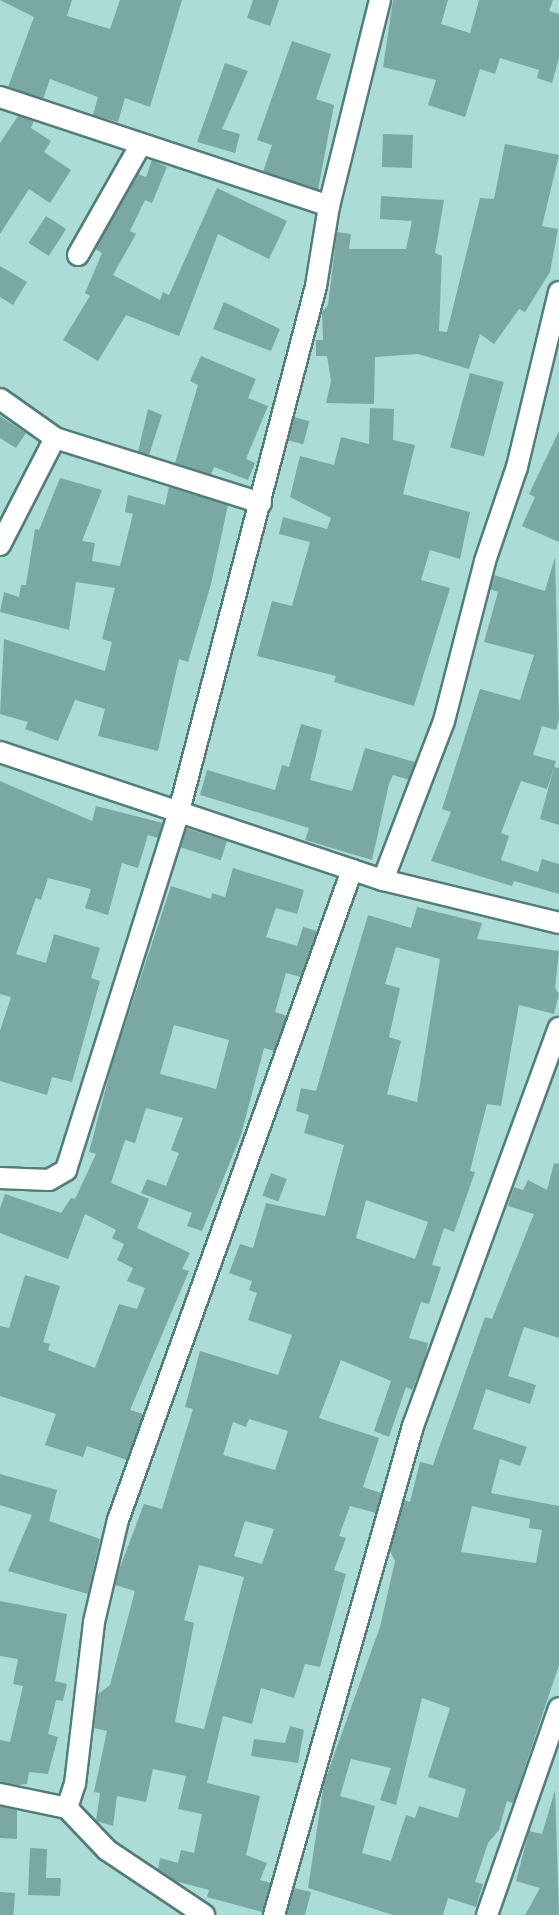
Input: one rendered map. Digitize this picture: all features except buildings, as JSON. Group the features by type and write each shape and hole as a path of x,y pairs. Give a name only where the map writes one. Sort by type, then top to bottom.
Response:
{"street":[{"path":"0,1178 49,1180 66,1170 178,815 316,286 329,206 380,0"},
{"path":"0,97 140,146 329,206"},
{"path":"78,255 140,146"},
{"path":"382,880 444,721 485,561 517,467 559,292"},
{"path":"0,399 55,438 261,503"},
{"path":"0,545 55,438"},
{"path":"0,752 178,815 382,880 559,923"},
{"path":"67,1808 75,1784 94,1622 118,1520 351,870"},
{"path":"274,1915 413,1426 559,1028"},
{"path":"487,1915 559,1707"},
{"path":"0,1794 67,1808 107,1851 204,1915"}]}
